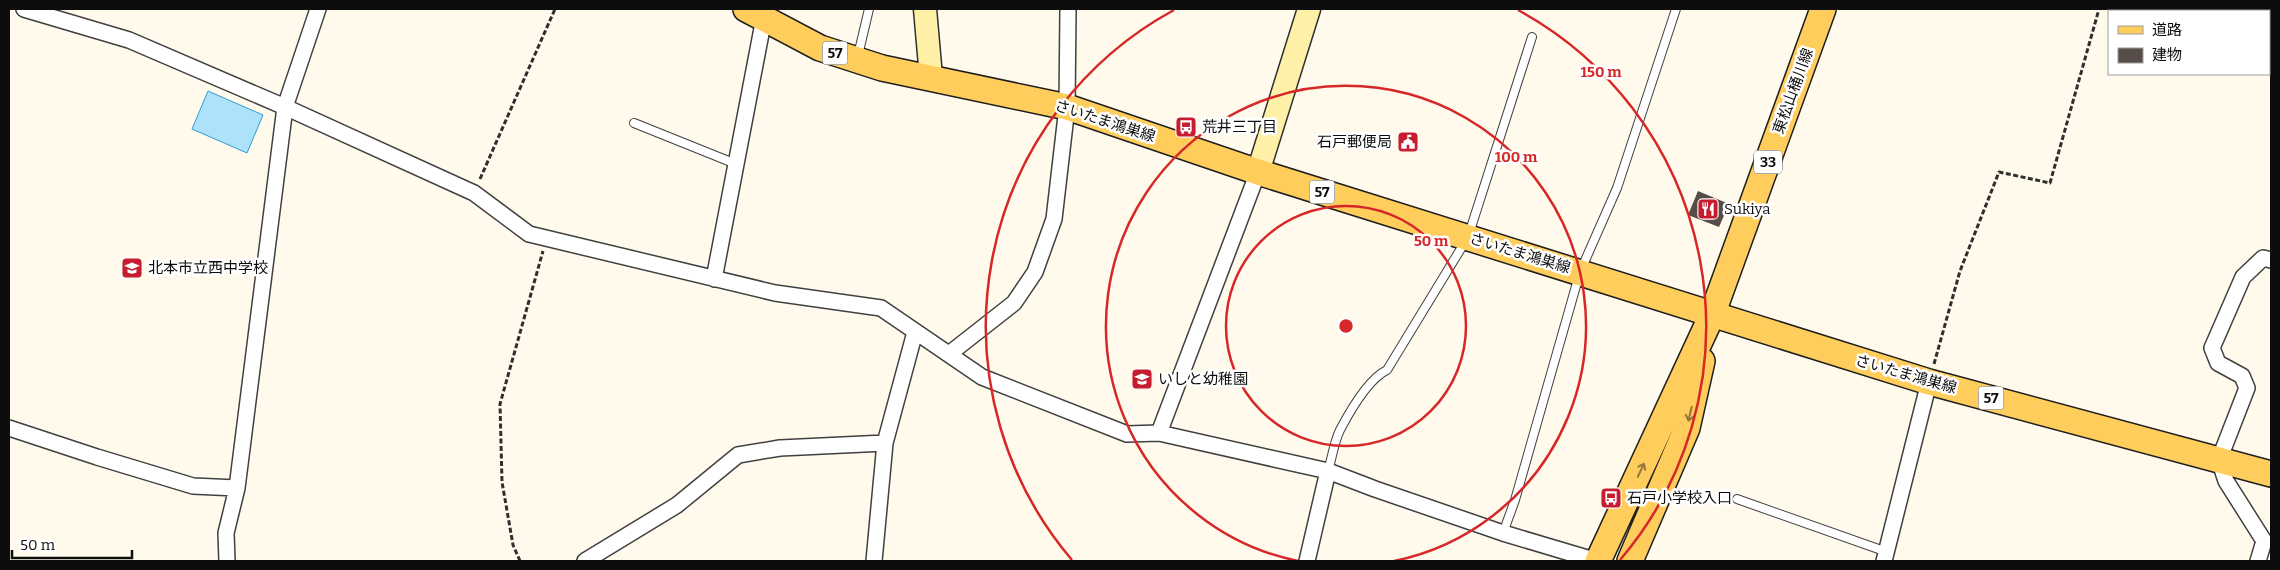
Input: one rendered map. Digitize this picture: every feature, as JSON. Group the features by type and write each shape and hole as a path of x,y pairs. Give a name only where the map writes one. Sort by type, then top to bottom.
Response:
{"main road":[{"name":"東松山桶川線","path":"1597,561 1712,315 1822,9"},
{"name":"さいたま鴻巣線","path":"755,13 820,48 882,68 1066,106 1258,172 1929,382 2271,474"},
{"name":"東松山桶川線","path":"1630,561 1687,428 1712,315"}],"street":[{"path":"24,9 129,40 285,107 474,194 529,234 775,293 881,308 982,378 1127,434 1159,433 1328,471 1375,490 1503,533 1597,561"},
{"path":"227,561 226,533 238,488 285,107 318,9"},
{"path":"925,9 931,77"},
{"path":"949,354 1014,303 1035,272 1054,219 1066,106 1068,9"},
{"path":"1159,433 1258,172 1309,9"},
{"path":"714,279 736,164 755,13"},
{"path":"2258,561 2264,541 2226,482 2219,460 2247,388 2242,376 2218,363 2212,348 2243,277 2263,258 2271,260"},
{"path":"874,561 885,443 915,332"},
{"path":"1885,557 1929,382"},
{"path":"9,428 193,486 238,488"},
{"path":"585,561 677,505 738,455 780,448 885,443"},
{"path":"1306,561 1328,471"}],"lane":[{"path":"859,50 869,9"},
{"path":"1503,533 1580,272 1617,188 1676,9"},
{"path":"1328,471 1340,431 1367,386 1376,375 1386,370 1468,237 1532,37"},
{"path":"634,123 736,164"},
{"path":"1737,499 1885,557"}],"path":[{"path":"474,194 555,9"},
{"path":"1929,382 1960,271 1999,172 2050,183 2100,9"},
{"path":"520,561 513,545 502,482 500,404 547,238"}],"water":[{"path":"208,91 263,115 247,153 192,129"}],"building":[{"name":"Sukiya","path":"1698,191 1729,204 1719,227 1688,215"}],"place":[{"name":"荒井三丁目","path":"1186,127"},
{"name":"石戸郵便局","path":"1408,142"},
{"name":"Sukiya","path":"1708,209"},
{"name":"北本市立西中学校","path":"132,268"},
{"name":"いしと幼稚園","path":"1142,379"},
{"name":"石戸小学校入口","path":"1611,498"}]}
